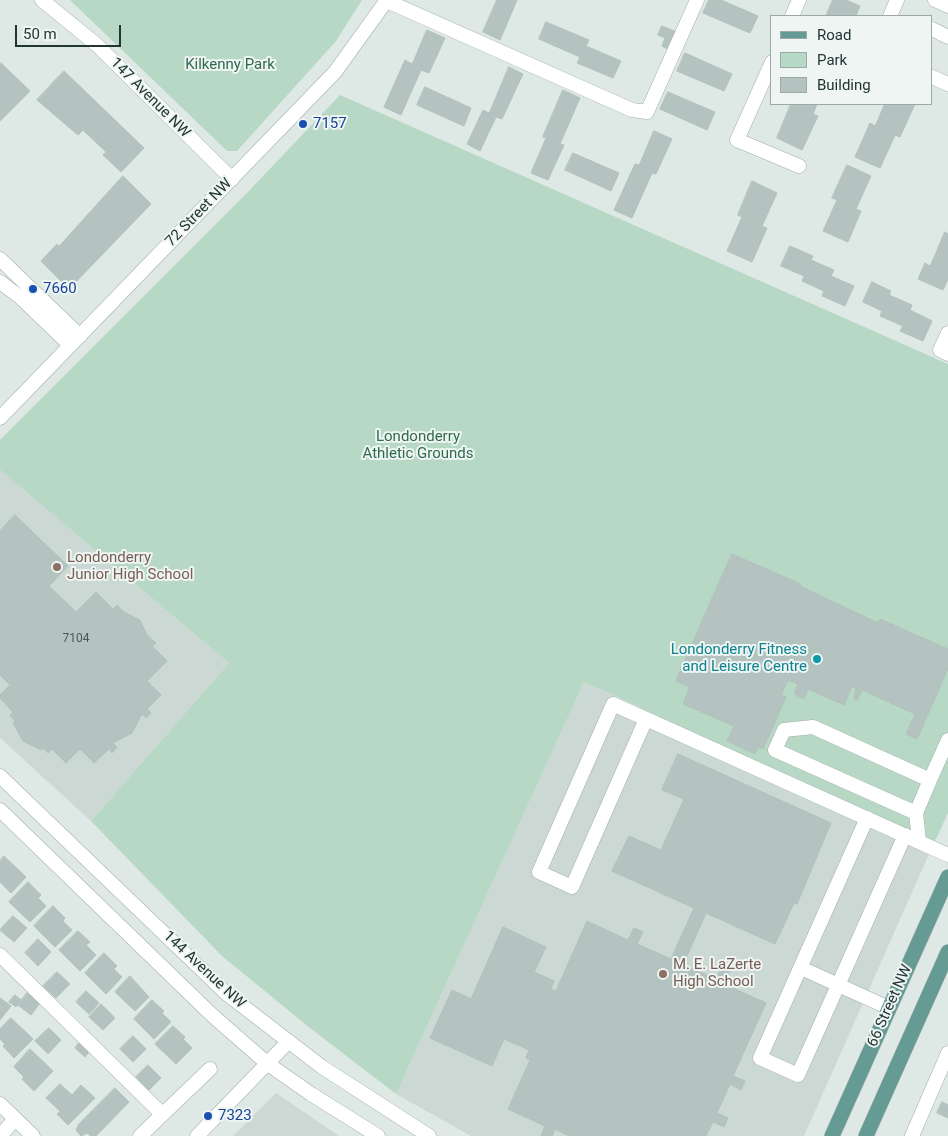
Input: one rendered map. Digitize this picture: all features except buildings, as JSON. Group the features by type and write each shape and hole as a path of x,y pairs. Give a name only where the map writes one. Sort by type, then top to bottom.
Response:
{"main road":[{"name":"66 Street NW","path":"832,1136 948,877"},
{"name":"66 Street NW","path":"866,1136 948,952"}],"street":[{"name":"147 Avenue NW","path":"42,0 97,45 232,179"},
{"name":"72 Street NW","path":"0,418 335,72 387,0"},
{"path":"387,0 632,110 647,112 697,0"},
{"path":"792,15 800,0"},
{"path":"935,0 948,6"},
{"path":"933,29 948,36"},
{"path":"770,67 738,140 799,166"},
{"path":"933,77 948,84"},
{"path":"0,259 75,341"},
{"path":"0,282 75,341"},
{"path":"948,333 940,350 948,354"},
{"path":"646,719 572,886 539,872 613,704 948,855"},
{"path":"765,771 784,730 813,727 930,780"},
{"path":"919,841 916,813 948,740"},
{"path":"775,750 916,813"},
{"name":"144 Avenue NW","path":"0,776 227,994 288,1042 365,1097 429,1136"},
{"name":"144 Avenue NW","path":"0,810 213,1016 268,1064 311,1094 378,1136"},
{"path":"868,818 760,1058 798,1075 905,835"},
{"path":"0,955 162,1114"},
{"path":"801,968 889,1008"},
{"path":"197,1136 288,1042"},
{"path":"912,1136 948,1053"},
{"path":"140,1136 210,1069"},
{"path":"0,1104 33,1136"},
{"path":"0,1136 15,1119"}],"shaded area":[{"name":"Londonderry Junior High School","path":"0,470 229,663 91,821 0,738"},
{"name":"M. E. LaZerte High School","path":"584,682 638,706 664,736 929,854 804,1136 471,1136 396,1094"},
{"path":"276,1093 339,1136 233,1136"}],"green space":[{"name":"Kilkenny Park","path":"70,0 362,0 336,41 237,151 227,151"},
{"name":"Londonderry Athletic Grounds","path":"340,95 948,364 948,813 929,854 664,736 638,706 584,682 396,1094 310,1028 222,956 91,821 229,663 0,470 0,440 247,193"}],"place":[{"name":"7157","path":"303,124"},
{"name":"7660","path":"33,289"},
{"name":"Londonderry Junior High School","path":"57,567"},
{"name":"Londonderry Fitness and Leisure Centre","path":"817,659"},
{"name":"M. E. LaZerte High School","path":"663,974"},
{"name":"7323","path":"208,1116"}]}
